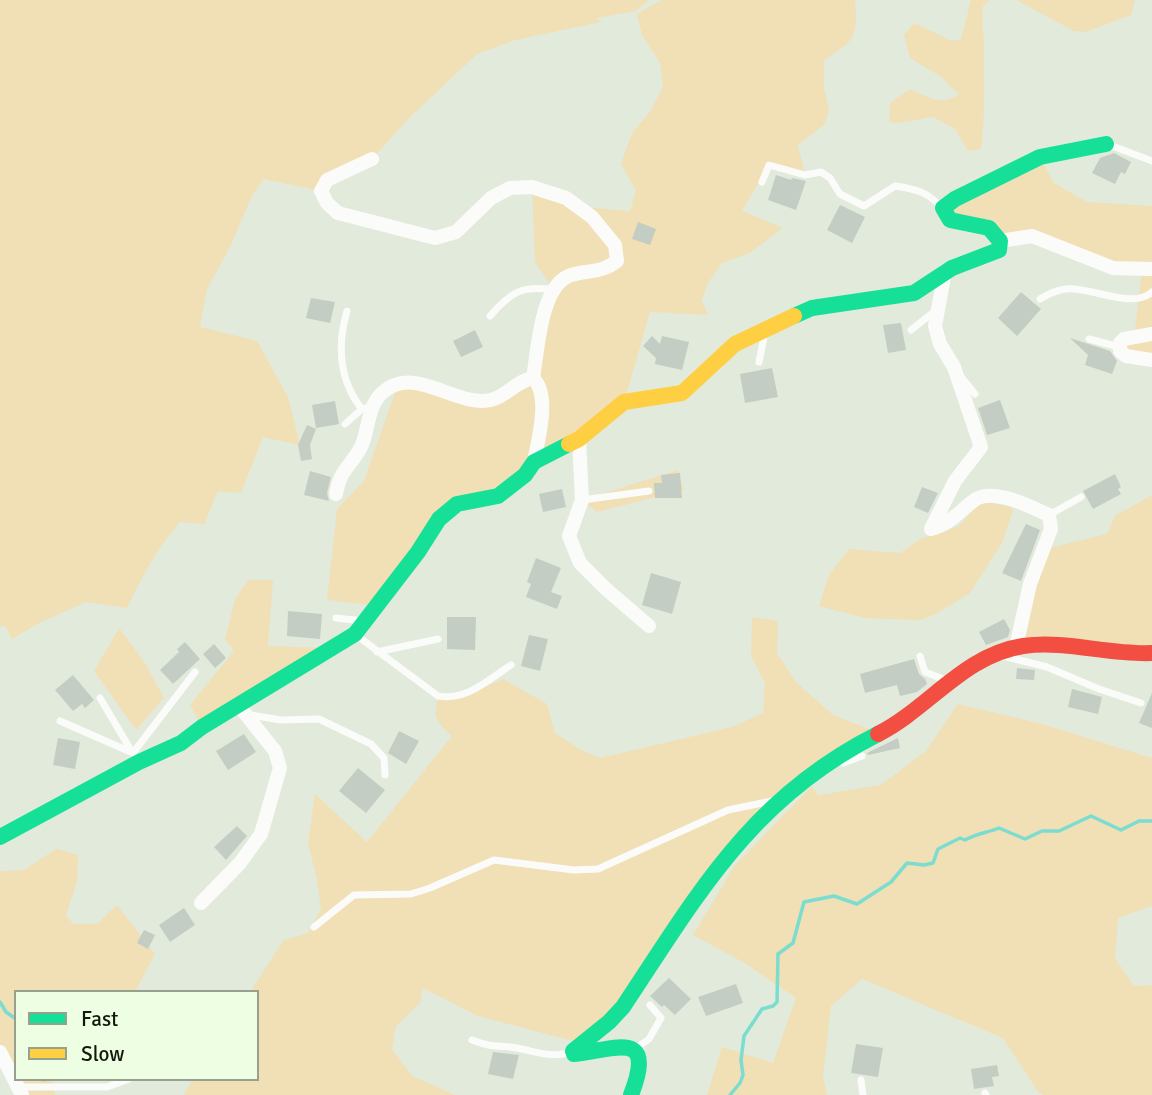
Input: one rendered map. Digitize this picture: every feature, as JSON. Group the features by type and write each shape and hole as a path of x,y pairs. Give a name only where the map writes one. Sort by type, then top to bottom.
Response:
{"street":[{"path":"0,837 136,758 181,743 202,727 242,710 355,634 418,552 439,519 457,504 498,496 525,475 534,463 579,439 624,402 682,393 735,344 765,329 812,309 914,293 945,271 987,257 999,250 1000,241 989,228 950,220 943,208 955,199 1040,157 1106,144"},
{"path":"372,159 327,180 321,191 327,203 338,213 435,237 456,232 491,198 510,188 532,187 566,198 580,207 615,245 617,261 608,268 571,275 559,282 550,295 542,322 533,378"},
{"path":"1000,241 1032,236 1113,268 1152,269"},
{"path":"945,271 934,326 940,344 954,367 981,447 956,481 925,532 944,526 979,497 1009,498 1049,514 1051,529 1030,583 1016,647"},
{"path":"1152,334 1124,339 1120,343 1120,351 1126,356 1152,360"},
{"path":"336,494 340,475 361,447 368,407 398,384 416,383 465,398 489,401 503,395 523,380 533,378"},
{"path":"533,378 540,385 543,398 534,463"},
{"path":"579,439 582,500 569,536 580,563 649,626"},
{"path":"631,1095 638,1067 638,1058 633,1050 626,1046 588,1053 574,1054 573,1051 623,1007 720,862 781,800 848,750 902,720 948,681 995,654 1016,647 1048,646 1104,653 1152,653"},
{"path":"201,903 240,863 261,834 279,768 275,751 242,710"},
{"path":"0,1052 14,1081"}],"lane":[{"path":"1106,144 1152,161"},
{"path":"762,182 769,165 805,175 821,172 830,178 841,194 864,206 895,186 918,189 932,196 943,208"},
{"path":"489,316 517,291 534,286 554,290"},
{"path":"1040,299 1052,292 1068,288 1127,299 1148,296 1152,292"},
{"path":"911,330 936,310"},
{"path":"345,424 368,407 346,384 340,342 347,311"},
{"path":"759,362 765,329"},
{"path":"1089,339 1120,348"},
{"path":"954,367 975,394"},
{"path":"582,500 649,491"},
{"path":"1049,514 1081,497"},
{"path":"336,618 367,621"},
{"path":"355,634 438,696 452,698 465,695 511,665"},
{"path":"377,652 438,639"},
{"path":"995,654 1047,667 1141,703"},
{"path":"920,656 925,672 948,681"},
{"path":"136,758 195,672"},
{"path":"100,698 136,758"},
{"path":"242,710 281,720 319,719 334,725 370,744 384,758 385,775"},
{"path":"60,721 136,758"},
{"path":"811,775 863,757"},
{"path":"314,927 354,895 411,894 494,860 574,870 598,869 728,810 781,800"},
{"path":"633,1050 649,1039 661,1018 650,1005"},
{"path":"472,1040 490,1048 514,1048 559,1056 573,1051"},
{"path":"861,1080 863,1095"},
{"path":"19,1091 107,1087 124,1081"}],"shaded area":[{"path":"0,0 649,0 636,11 596,18 601,22 515,40 477,54 409,118 372,159 321,191 263,179 207,289 200,327 257,341 288,397 300,445 263,437 241,493 218,491 204,524 180,522 150,563 127,608 87,602 39,623 12,639 5,625 0,627"},
{"path":"662,0 855,0 856,23 852,37 842,48 824,60 824,88 829,110 825,124 798,145 805,175 769,165 742,211 783,228 750,253 722,263 708,283 702,300 708,315 650,312 624,402 525,475 457,504 378,606 327,600 337,509 364,481 398,384 489,401 533,378 554,290 535,262 532,187 580,207 630,211 636,191 621,164 632,133 650,112 663,87 660,63 642,35 637,14"},
{"path":"971,0 990,0 983,6 982,12 983,136 981,149 968,151 955,129 933,117 889,122 890,103 910,89 928,98 940,100 959,94 940,76 910,58 904,35 914,23 952,41 961,39"},
{"path":"1016,0 1135,0 1131,15 1086,32 1074,31"},
{"path":"1040,157 1054,183 1087,202 1152,206 1152,360 1120,351 1134,338 1142,270 1032,236 1000,241 943,208"},
{"path":"678,470 684,490 597,512 582,500"},
{"path":"1152,495 1152,653 1016,647 1045,549 1107,534 1115,516"},
{"path":"981,501 1012,507 1013,510 1002,543 970,593 936,614 920,620 865,618 819,606 829,575 849,549 900,553 920,539 959,526"},
{"path":"248,580 273,580 268,646 334,648 202,727 190,705 234,651 225,639 235,599"},
{"path":"752,617 778,621 777,653 796,682 833,715 879,733 781,800 643,978 581,1043 478,1016 423,988 420,1003 396,1026 392,1049 412,1076 455,1095 184,1095 192,1081 259,1081 259,990 251,990 283,941 308,933 321,909 308,844 315,794 367,842 452,736 437,719 438,696 465,695 503,679 547,704 555,733 579,749 600,758 732,727 763,713 765,683 751,656"},
{"path":"119,628 145,663 164,698 136,730 94,671"},
{"path":"958,704 1042,724 1152,758 1152,906 1118,918 1115,958 1134,986 1152,985 1152,1095 1039,1093 1003,1038 862,979 831,1006 823,1077 827,1095 707,1095 722,1047 773,1063 796,998 743,962 693,935 735,865 812,786 818,795 881,785 926,751"},
{"path":"56,849 78,855 77,882 66,915 73,924 97,924 117,905 155,954 136,990 14,990 14,1079 0,1052 0,871 24,870"},
{"path":"15,1081 52,1081 55,1095 22,1095"}],"building":[{"path":"1114,153 1131,162 1125,174 1121,172 1115,184 1092,173 1100,158"},
{"path":"776,175 806,181 796,210 768,200"},
{"path":"840,205 865,217 852,243 827,230"},
{"path":"638,222 656,229 650,245 632,239"},
{"path":"1021,292 1041,309 1017,336 998,318"},
{"path":"311,298 335,302 330,323 306,318"},
{"path":"901,323 906,350 888,353 883,325"},
{"path":"475,330 483,347 461,357 453,341"},
{"path":"652,336 660,344 662,336 689,342 682,370 655,364 656,358 643,346"},
{"path":"1070,338 1110,351 1117,361 1112,374 1085,365 1088,355"},
{"path":"772,368 778,397 745,403 740,374"},
{"path":"1000,400 1010,428 987,435 978,408"},
{"path":"335,401 339,424 316,428 312,405"},
{"path":"307,425 316,429 310,445 312,459 301,461 298,445"},
{"path":"310,471 331,477 327,493 329,501 304,495"},
{"path":"680,473 682,498 655,498 654,483 662,483 661,475"},
{"path":"1115,474 1121,494 1093,509 1083,491"},
{"path":"922,487 938,493 928,513 914,507"},
{"path":"562,489 566,507 543,512 539,494"},
{"path":"1026,524 1040,530 1021,581 1002,573"},
{"path":"536,558 561,568 551,592 562,596 557,609 526,597 531,584 527,582"},
{"path":"651,573 681,582 672,614 642,605"},
{"path":"288,611 322,614 320,639 287,636"},
{"path":"447,617 476,617 475,650 447,649"},
{"path":"1004,619 1010,630 1008,637 986,645 979,632"},
{"path":"529,635 548,639 540,671 521,666"},
{"path":"185,642 200,659 173,684 160,670 179,652 177,649"},
{"path":"214,644 226,658 215,668 203,654"},
{"path":"914,659 919,674 927,684 917,692 900,696 897,685 865,693 860,674"},
{"path":"1017,668 1035,670 1034,680 1016,679"},
{"path":"73,675 94,700 85,708 82,704 73,711 55,690"},
{"path":"1072,689 1102,697 1098,714 1068,707"},
{"path":"1152,693 1152,728 1139,723"},
{"path":"399,731 419,741 406,764 388,753"},
{"path":"244,734 256,752 228,770 216,751"},
{"path":"58,738 80,742 75,769 53,765"},
{"path":"898,738 900,748 868,755 867,753"},
{"path":"358,768 385,790 366,813 339,791"},
{"path":"237,826 247,836 226,860 214,847"},
{"path":"184,908 195,925 170,942 159,925"},
{"path":"144,930 155,935 148,949 137,943"},
{"path":"669,978 691,999 675,1015 650,996"},
{"path":"736,984 743,1003 706,1016 698,997"},
{"path":"856,1044 883,1048 878,1077 851,1073"},
{"path":"493,1052 519,1055 513,1079 488,1074"},
{"path":"997,1065 999,1076 992,1077 994,1086 974,1089 971,1069"}],"waterway":[{"path":"730,1095 743,1075 741,1060 744,1036 762,1009 777,1002 778,954 793,943 804,902 834,896 857,904 891,882 907,863 933,863 938,849 960,838 965,840 999,828 1025,839 1042,831 1059,831 1091,816 1121,830 1139,821 1152,821"},
{"path":"0,1002 6,1012 14,1018"}],"traffic: fast":[{"path":"794,316 812,308 914,293 952,268 999,250 1000,241 989,228 950,220 943,208 955,199 1040,157 1106,144"},
{"path":"0,837 139,762 181,743 202,727 355,634 418,552 439,519 457,504 498,496 525,475 534,462 569,444"},
{"path":"631,1095 638,1074 639,1060 635,1052 627,1048 574,1054 573,1051 623,1007 703,888 761,819 795,788 834,759 878,734"}],"traffic: slow":[{"path":"569,444 624,402 682,393 735,344 794,316"}],"traffic: jam":[{"path":"878,734 914,711 965,671 1002,651 1023,646 1055,645 1152,653"}]}
